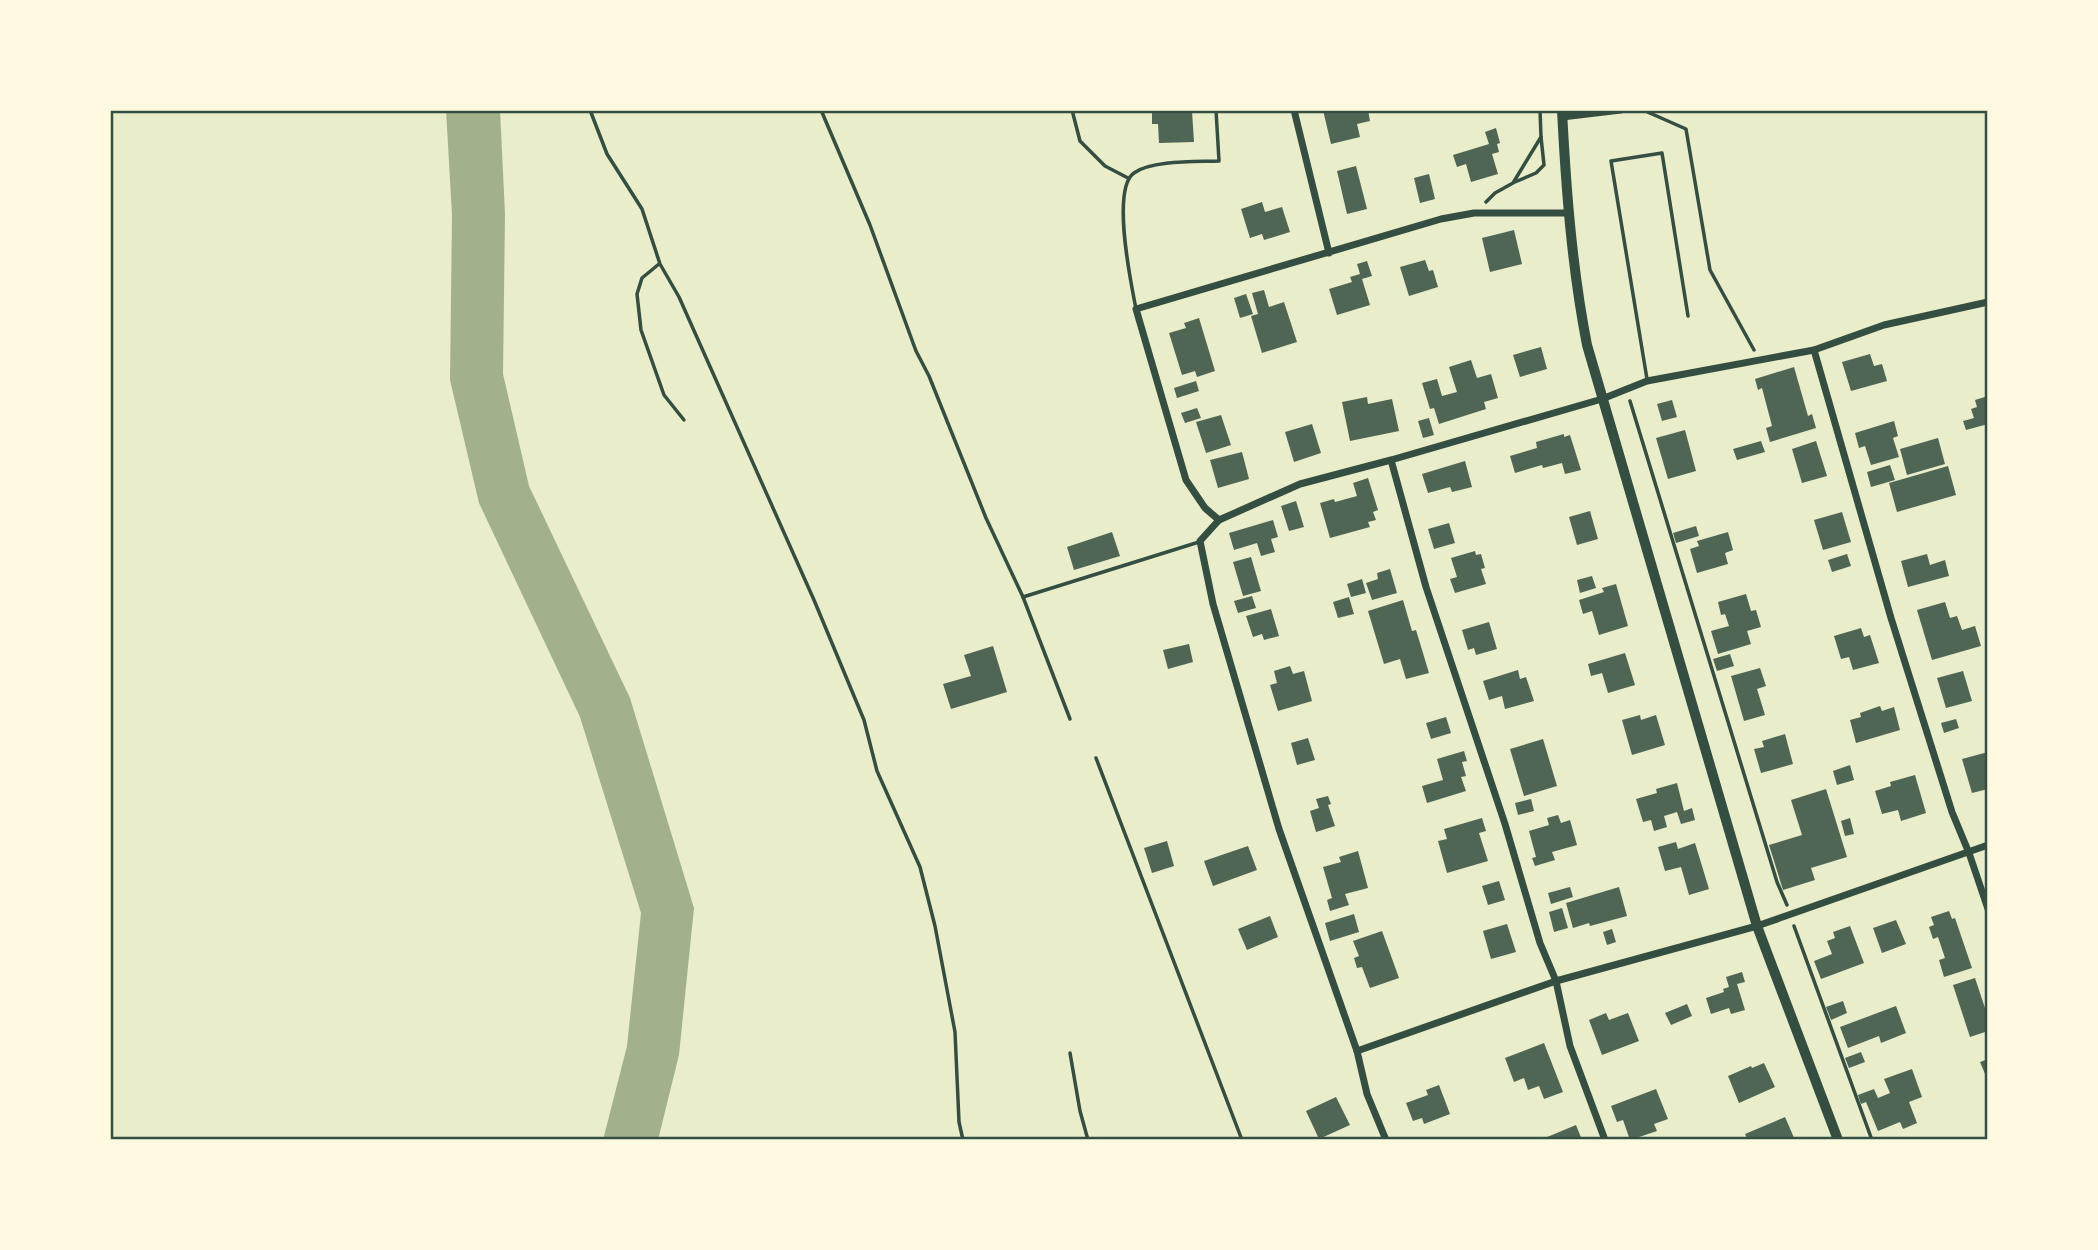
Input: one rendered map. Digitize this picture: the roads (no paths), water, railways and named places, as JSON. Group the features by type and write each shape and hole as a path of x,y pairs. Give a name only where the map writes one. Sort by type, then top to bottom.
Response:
{"street":[{"path":"1294,110 1329,253"},
{"path":"1621,110 1562,114 1576,289 1587,345 1757,926 1838,1140"},
{"path":"1219,520 1205,508 1186,480 1136,309 1441,219 1474,213 1569,213"},
{"path":"1386,1140 1367,1094 1357,1051 1279,829 1213,604 1200,541 1219,520 1300,484 1602,399 1647,381 1814,350 1884,325 1988,302"},
{"path":"1814,350 1891,618 1952,812 1988,909"},
{"path":"1391,460 1426,587 1505,824 1540,943 1556,981 1570,1046 1605,1140"},
{"path":"1357,1051 1556,981 1757,926 1988,845"}],"lane":[{"path":"590,110 607,154 642,209 660,264 679,297 814,600 863,720 877,771 920,867 956,1032 959,1122 963,1140"},
{"path":"821,110 870,225 916,352 929,376 986,518 1023,597 1070,719"},
{"path":"1072,110 1080,141 1105,166 1128,178"},
{"path":"1136,309 1124,247 1124,209 1128,178 1136,171 1155,165 1219,161 1216,110"},
{"path":"1647,381 1611,161 1662,153 1688,316"},
{"path":"660,264 642,278 637,294 640,330 664,396 684,421"},
{"path":"1023,597 1200,541"},
{"path":"1096,758 1242,1140"},
{"path":"1070,1053 1088,1140"}]}
